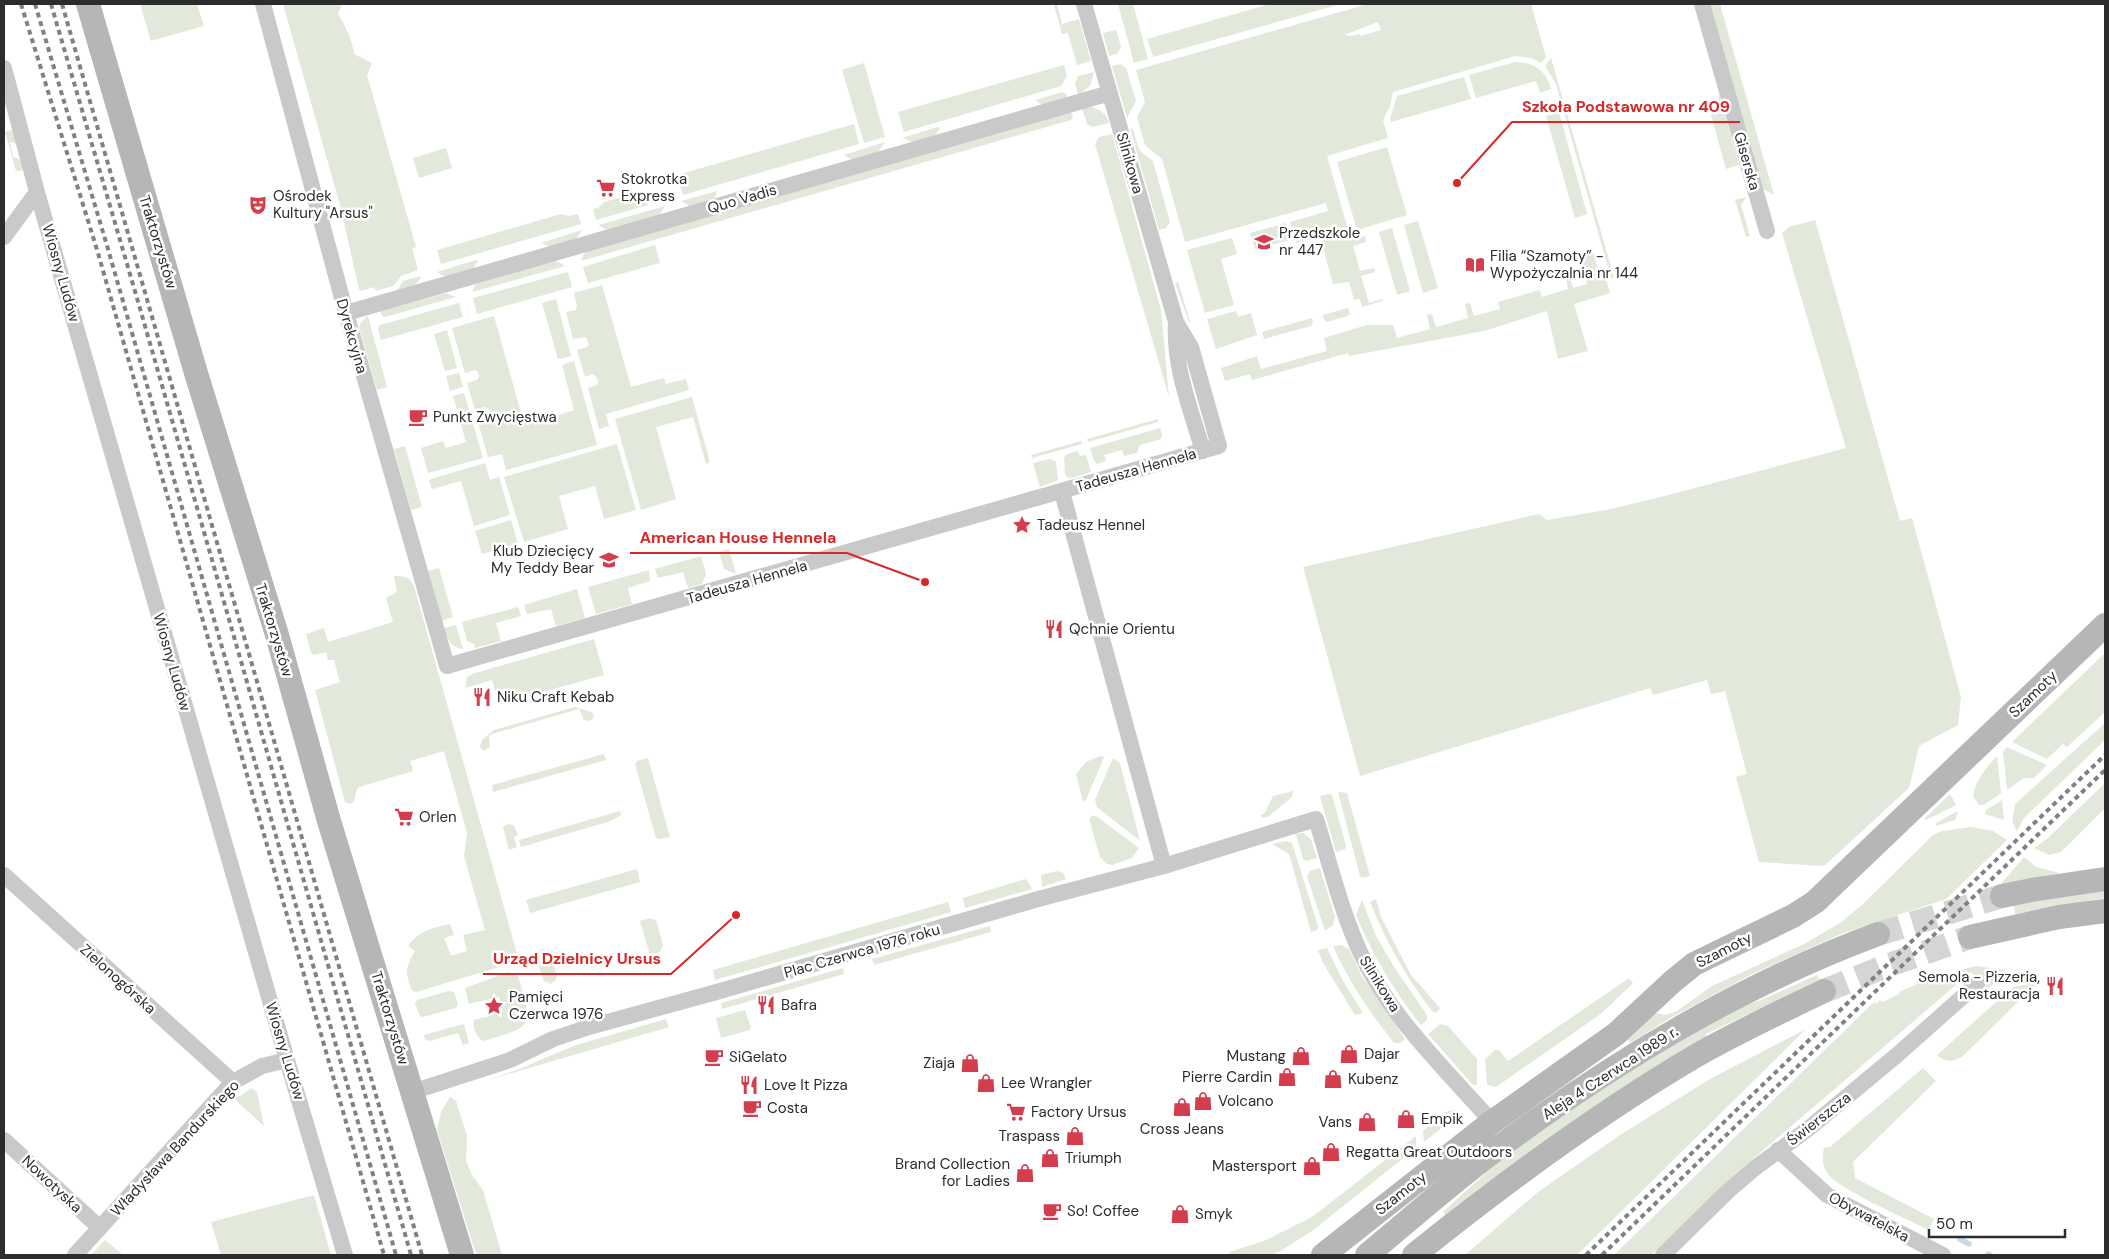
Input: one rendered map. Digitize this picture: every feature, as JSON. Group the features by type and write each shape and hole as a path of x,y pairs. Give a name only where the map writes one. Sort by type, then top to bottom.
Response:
{"street":[{"name":"Traktorzystów","path":"88,4 199,382 277,635 329,820 462,1255"},
{"name":"Dyrekcyjna","path":"263,4 346,313 447,666"},
{"name":"Silnikowa","path":"1084,4 1176,322 1191,347 1219,446"},
{"name":"Giserska","path":"1702,4 1767,232"},
{"name":"Wiosny Ludów","path":"4,68 37,192 345,1255"},
{"name":"Quo Vadis","path":"346,313 1110,93"},
{"path":"4,237 37,192"},
{"name":"Silnikowa","path":"1176,322 1174,339 1177,359 1202,452"},
{"name":"Tadeusza Hennela","path":"447,666 1219,446"},
{"path":"1062,492 1164,866"},
{"name":"Szamoty","path":"1323,1255 1492,1122 1616,1034 1694,964 1793,916 1815,902 2105,625"},
{"name":"Plac Czerwca 1976 roku","path":"412,1092 510,1060 554,1039 589,1026 770,977 1042,898 1164,866 1316,820"},
{"name":"Silnikowa","path":"1316,820 1339,895 1361,954 1394,1009 1492,1122"},
{"name":"Zielonogórska","path":"4,875 233,1082"},
{"path":"2002,896 2105,879"},
{"path":"1970,937 2059,917 2105,911"},
{"name":"Aleja 4 Czerwca 1989 r.","path":"1367,1255 1501,1145 1570,1096 1639,1052 1714,1008 1793,969 1878,934"},
{"name":"Świerszcza","path":"1669,1253 1727,1192 1898,1055 1977,984"},
{"name":"Aleja 4 Czerwca 1989 r.","path":"1414,1255 1498,1188 1570,1136 1648,1085 1756,1023 1824,991"},
{"name":"Władysława Bandurskiego","path":"75,1255 233,1082 262,1066 287,1060"},
{"name":"Nowotyska","path":"4,1140 100,1228"},
{"name":"Obywatelska","path":"1778,1150 1827,1195 1943,1255"}],"shaded area":[{"path":"140,4 197,4 204,26 151,41"},
{"path":"283,4 342,4 338,14 348,34 354,54 372,63 367,75 416,247 412,248 418,270 401,276 393,286 376,291 374,287 361,291 359,289 340,205"},
{"path":"1057,4 1062,24 1079,19 1091,61 1077,65 1068,33 1062,34 1054,5"},
{"path":"1118,4 1133,4 1148,59 1134,63"},
{"path":"1270,4 1341,4 1153,57 1147,39"},
{"path":"1368,4 1531,4 1546,57 1541,63 1531,58 1515,56 1393,92 1390,106 1383,120 1388,138 1327,156 1351,240 1365,236 1366,242 1353,246 1360,271 1374,268 1375,272 1361,276 1369,303 1382,299 1383,301 1362,307 1360,299 1354,300 1349,282 1333,284 1320,237 1296,243 1290,222 1328,211 1326,203 1185,242 1162,159 1145,145 1137,117 1145,102 1136,70","holes":["1378,22 1381,30 1360,36 1359,34 1344,35"]},
{"path":"1710,4 1720,4 1774,195 1763,189"},
{"path":"1116,30 1121,47 1117,54 1109,56 1103,33"},
{"path":"1551,58 1614,277 1611,278 1556,84 1545,66"},
{"path":"1515,62 1522,62 1539,69 1546,77 1551,89 1540,93 1536,81 1476,98 1469,75"},
{"path":"864,63 885,137 864,143 842,70"},
{"path":"1120,64 1126,68 1136,101 1127,118 1112,66"},
{"path":"1064,65 1067,76 1061,86 904,132 898,112"},
{"path":"1094,72 1090,86 1078,95 1075,83 1078,76"},
{"path":"1464,77 1471,99 1391,122 1390,119 1397,96"},
{"path":"1062,92 1066,94 1067,98 1042,105 1035,100"},
{"path":"1719,94 1739,165 1726,169 1711,115 1718,106"},
{"path":"1092,107 1103,113 1109,123 1092,127 1087,124 1082,108"},
{"path":"1071,112 1073,117 1071,120 581,261 587,251"},
{"path":"1559,112 1587,214 1575,218 1546,116"},
{"path":"854,124 859,144 683,195 677,175"},
{"path":"940,128 935,136 913,142 902,138"},
{"path":"1130,128 1133,129 1139,150 1153,161 1170,222 1166,228 1159,230"},
{"path":"12,130 17,133 21,145 10,142 13,157 25,161 24,170 16,171 5,132"},
{"path":"1112,134 1161,310 1169,397 1095,144 1099,137"},
{"path":"885,142 878,152 852,160 844,155"},
{"path":"1387,147 1407,215 1357,230 1337,162"},
{"path":"446,148 452,168 419,178 413,158"},
{"path":"643,191 648,205 596,220 593,209 598,208 604,202"},
{"path":"717,191 714,200 689,206 681,201"},
{"path":"1746,197 1741,205 1750,236 1746,237 1735,200"},
{"path":"665,206 659,215 612,229 604,229 599,225"},
{"path":"561,214 569,216 578,214 581,224 441,264 437,250"},
{"path":"1815,220 1900,521 1912,518 1961,697 1958,725 1919,746 1909,788 1824,866 1759,862 1736,777 1747,774 1725,691 1711,694 1707,680 1653,695 1650,688 1360,776 1303,567 1539,514 1547,520 1606,510 1846,448 1782,233 1789,227"},
{"path":"1418,221 1438,288 1423,293 1404,225"},
{"path":"1286,223 1290,240 1255,249 1250,233"},
{"path":"1392,228 1410,291 1397,295 1379,232"},
{"path":"582,230 576,239 550,247 541,243"},
{"path":"1232,238 1237,254 1221,259 1234,305 1205,313 1187,250"},
{"path":"655,245 660,263 588,283 583,267"},
{"path":"1593,252 1601,280 1606,279 1610,293 1574,304 1588,351 1558,359 1547,311 1484,331 1349,356 1348,353 1252,380 1250,374 1225,381 1221,368 1257,356 1261,369 1327,351 1324,338 1367,325 1393,325 1397,338 1430,329 1427,315 1432,314 1436,327 1468,318 1465,304 1470,303 1474,316 1500,309 1498,302 1540,290 1542,297 1568,289 1565,276 1570,278 1573,288 1587,284 1580,256"},
{"path":"478,261 473,269 459,274 445,276 437,272"},
{"path":"552,261 559,262 565,266 472,292 476,284"},
{"path":"568,272 572,287 477,314 473,298"},
{"path":"421,276 414,285 397,291 403,281"},
{"path":"1178,282 1190,321 1189,322 1175,283"},
{"path":"602,285 631,387 664,378 666,384 686,379 689,390 606,414 609,426 599,429 588,388 597,385 598,381 596,376 592,374 585,377 577,350 589,345 586,337 573,339 566,312 576,310 574,293"},
{"path":"446,293 456,297 385,317 382,316 380,311"},
{"path":"556,299 571,356 558,359 542,303"},
{"path":"459,303 463,317 381,340 378,329 380,325"},
{"path":"1348,308 1350,314 1348,316 1327,322 1324,320 1323,315"},
{"path":"1236,311 1238,317 1251,313 1257,335 1216,349 1207,319"},
{"path":"368,316 387,387 377,390 359,327 361,322"},
{"path":"494,316 523,420 554,411 556,416 574,410 562,365 574,361 597,445 506,470 502,454 488,457 477,419 488,416 490,413 488,408 485,407 475,410 467,383 477,380 479,377 478,372 475,370 465,373 452,328"},
{"path":"1312,318 1313,323 1311,326 1264,339 1262,332"},
{"path":"447,330 457,368 445,371 434,334"},
{"path":"459,373 463,387 450,391 446,376"},
{"path":"464,393 483,458 428,473 421,448 443,441 446,448 466,442 453,396"},
{"path":"692,397 710,462 706,464 693,417 656,427 676,499 641,510 615,419"},
{"path":"1158,419 1158,422 1088,442 1087,439"},
{"path":"1160,428 1161,439 1140,445 1137,453 1124,456 1122,450 1104,455 1106,461 1097,464 1094,461 1090,448"},
{"path":"1081,441 1082,444 1032,458 1031,455"},
{"path":"617,444 636,510 604,519 595,486 559,496 568,529 524,542 504,477"},
{"path":"405,446 422,507 411,510 394,449"},
{"path":"1078,451 1080,456 1086,455 1091,472 1071,478 1067,477 1065,474 1064,458 1067,454"},
{"path":"1050,459 1056,462 1058,480 1040,487 1033,463"},
{"path":"485,463 490,480 499,477 510,515 474,526 461,481 432,489 429,481"},
{"path":"511,520 518,544 482,554 475,531"},
{"path":"729,549 736,574 724,569 719,552"},
{"path":"701,556 706,574 702,584 688,588 683,572 658,578 655,569"},
{"path":"439,568 453,617 441,621 427,571"},
{"path":"649,570 650,581 628,588 632,604 596,614 588,587"},
{"path":"394,576 406,577 414,586 519,961 416,992 412,991 407,971 415,951 408,946 416,937 432,929 450,924 454,935 444,938 451,956 467,951 463,935 485,930 464,856 467,833 444,751 410,761 413,771 359,787 354,801 351,804 345,802 315,690 340,682 334,660 328,660 326,652 314,655 311,653 306,634 324,628 328,642 393,622 386,598 397,592"},
{"path":"577,589 585,618 556,626 551,609 527,614 524,605"},
{"path":"518,607 521,616 496,623 501,641 475,648 474,644 467,641 462,622"},
{"path":"456,625 463,649 455,647 450,642 444,628"},
{"path":"594,639 604,675 499,704 492,680 465,688 467,677 472,674"},
{"path":"2105,653 2105,712 2067,747 2063,744 2047,759 2012,742"},
{"path":"575,707 592,712 594,718 588,721 584,720 579,709 492,734 489,736 490,747 484,751 480,747 482,740 494,730"},
{"path":"2105,723 2105,740 2024,818 2017,831 2012,822 2015,804"},
{"path":"2007,747 2047,765 2034,778 2024,778 2007,790 2003,751"},
{"path":"604,754 606,760 493,792 492,785"},
{"path":"1100,756 1104,757 1086,800 1083,801 1076,774 1086,762"},
{"path":"1997,756 2001,793 1984,805 1979,805 1973,796 1976,784 1985,769"},
{"path":"648,758 670,837 656,838 635,764 637,761"},
{"path":"1113,758 1120,763 1140,841 1097,807 1095,800"},
{"path":"2105,783 2105,808 2061,852 2049,855 2034,848 2048,838"},
{"path":"1293,791 1292,797 1269,816 1263,818 1260,815 1264,814 1273,796"},
{"path":"1338,792 1347,793 1370,876 1362,878 1360,876"},
{"path":"1950,794 1956,805 1926,820 1925,818"},
{"path":"1332,795 1346,846 1345,849 1336,852 1320,796"},
{"path":"2002,800 2004,820 1985,814 1986,810"},
{"path":"620,811 621,815 611,821 521,847 519,840"},
{"path":"1958,811 1955,820 1936,826 1936,823"},
{"path":"1092,816 1096,816 1139,848 1132,858 1112,865 1107,864 1100,857 1089,819"},
{"path":"508,824 514,825 518,835 514,837 517,847 509,850 503,827"},
{"path":"1971,827 1993,831 2007,840 1946,899 1841,934 1752,974 1672,1017 1630,1043 1628,1039 1655,1013 1666,1015 1677,1011 1712,986 1804,944 1840,923 1862,905 1933,835 1942,831"},
{"path":"1303,833 1311,839 1317,858 1306,861 1303,859 1296,834"},
{"path":"1287,841 1292,843 1318,926 1317,930 1311,932 1289,854 1272,844"},
{"path":"2024,857 2036,867 2060,873 2000,885"},
{"path":"1320,868 1335,917 1333,925 1325,931 1307,876 1310,871"},
{"path":"637,869 640,882 530,913 526,900"},
{"path":"1057,871 1063,873 1066,879 1042,887 1041,875"},
{"path":"1025,879 1032,889 965,908 963,898"},
{"path":"2105,890 2105,898 2015,914 2014,905"},
{"path":"1376,899 1381,917 1411,975 1440,1008 1436,1013 1432,1011 1397,959 1370,902"},
{"path":"1362,900 1376,936 1394,967 1427,1015 1427,1020 1421,1025 1385,973 1370,945 1356,915"},
{"path":"948,902 951,912 715,980 713,970"},
{"path":"650,918 656,920 663,945 660,952 650,955 640,921"},
{"path":"990,926 991,932 874,965 872,959"},
{"path":"1341,945 1349,949 1361,975 1405,1039 1400,1043 1394,1043 1368,1009 1353,985 1333,946"},
{"path":"1327,948 1343,981 1363,1013 1355,1015 1323,963 1318,950"},
{"path":"542,949 550,953 557,976 556,980 551,984 544,981 538,964 539,952"},
{"path":"1975,966 2004,970 2005,975 1987,989 1971,972 1739,1171 1651,1255 1614,1255 1874,1002 1876,1004 1880,1000 1883,1002 1899,994 1899,992 1926,980"},
{"path":"843,968 844,974 722,1009 721,1003"},
{"path":"509,972 518,976 526,1006 526,1022 521,1028 513,1032 483,1041 476,1032 474,1020 503,1012 499,997 469,1004 465,988"},
{"path":"1817,975 1820,980 1706,1034 1707,1037 1639,1077 1573,1121 1445,1215 1443,1212 1493,1167 1588,1097 1745,1005 1761,1000"},
{"path":"1629,978 1633,983 1602,1013 1496,1087 1487,1085 1485,1059 1495,1050 1499,1050 1508,1061"},
{"path":"2034,983 2035,985 1963,1056 1949,1061 1937,1055 2013,987"},
{"path":"449,991 454,992 458,1004 456,1008 423,1017 420,1016 415,1004 417,1000"},
{"path":"745,1010 750,1030 721,1038 716,1018"},
{"path":"666,1019 669,1027 488,1080 573,1046"},
{"path":"464,1024 469,1043 463,1045 458,1033 429,1041 425,1039 424,1035"},
{"path":"1440,1024 1448,1026 1477,1059 1477,1085 1473,1085 1428,1034"},
{"path":"1806,1029 1577,1255 1465,1255 1538,1192 1620,1135 1710,1079"},
{"path":"1923,1068 1936,1081 1853,1162 1855,1178 1934,1219 1929,1230 1875,1204 1835,1181 1828,1174 1823,1158 1824,1148 1830,1147"},
{"path":"251,1088 257,1092 264,1126 233,1098 242,1095"},
{"path":"450,1097 456,1101 467,1136 466,1161 472,1175 483,1190 502,1255 477,1255 473,1245 437,1130 441,1112"},
{"path":"1454,1110 1454,1118 1424,1142 1423,1131 1445,1112"},
{"path":"1416,1136 1416,1148 1312,1231 1272,1255 1230,1255 1229,1252 1264,1241 1312,1217"},
{"path":"314,1195 331,1255 221,1255 211,1222"},
{"path":"105,1240 123,1255 91,1255"}],"waterway":[{"path":"1960,1239 1969,1244"}],"tunnel":[{"path":"1878,934 2002,896"},
{"path":"1824,991 1886,966 1970,937"}],"railway":[{"path":"21,4 98,253 384,1255"},
{"path":"35,4 108,249 396,1255"},
{"path":"51,4 411,1255"},
{"path":"62,4 422,1255"},
{"path":"1586,1255 2105,755"},
{"path":"1602,1255 2105,770"}],"place":[{"name":"Szkoła Podstawowa nr 409","path":"1457,183"},
{"name":"Stokrotka Express","path":"606,188"},
{"name":"Ośrodek Kultury \"Arsus\"","path":"258,205"},
{"name":"Przedszkole nr 447","path":"1264,242"},
{"name":"Filia “Szamoty” - Wypożyczalnia nr 144","path":"1475,265"},
{"name":"Punkt Zwycięstwa","path":"418,417"},
{"name":"Tadeusz Hennel","path":"1022,525"},
{"name":"Klub Dziecięcy My Teddy Bear","path":"609,560"},
{"name":"American House Hennela","path":"925,582"},
{"name":"Qchnie Orientu","path":"1054,629"},
{"name":"Niku Craft Kebab","path":"482,697"},
{"name":"Orlen","path":"404,817"},
{"name":"Urząd Dzielnicy Ursus","path":"736,915"},
{"name":"Semola - Pizzeria, Restauracja","path":"2055,986"},
{"name":"Bafra","path":"766,1005"},
{"name":"Pamięci Czerwca 1976","path":"494,1006"},
{"name":"Dajar","path":"1349,1054"},
{"name":"Mustang","path":"1301,1056"},
{"name":"SiGelato","path":"714,1057"},
{"name":"Ziaja","path":"970,1063"},
{"name":"Pierre Cardin","path":"1287,1077"},
{"name":"Kubenz","path":"1333,1079"},
{"name":"Lee Wrangler","path":"986,1083"},
{"name":"Love It Pizza","path":"749,1085"},
{"name":"Volcano","path":"1203,1101"},
{"name":"Cross Jeans","path":"1182,1107"},
{"name":"Costa","path":"752,1108"},
{"name":"Factory Ursus","path":"1016,1112"},
{"name":"Empik","path":"1406,1119"},
{"name":"Vans","path":"1367,1122"},
{"name":"Traspass","path":"1075,1136"},
{"name":"Regatta Great Outdoors","path":"1331,1152"},
{"name":"Triumph","path":"1050,1158"},
{"name":"Mastersport","path":"1312,1166"},
{"name":"Brand Collection for Ladies","path":"1025,1173"},
{"name":"So! Coffee","path":"1052,1211"},
{"name":"Smyk","path":"1180,1214"}]}
